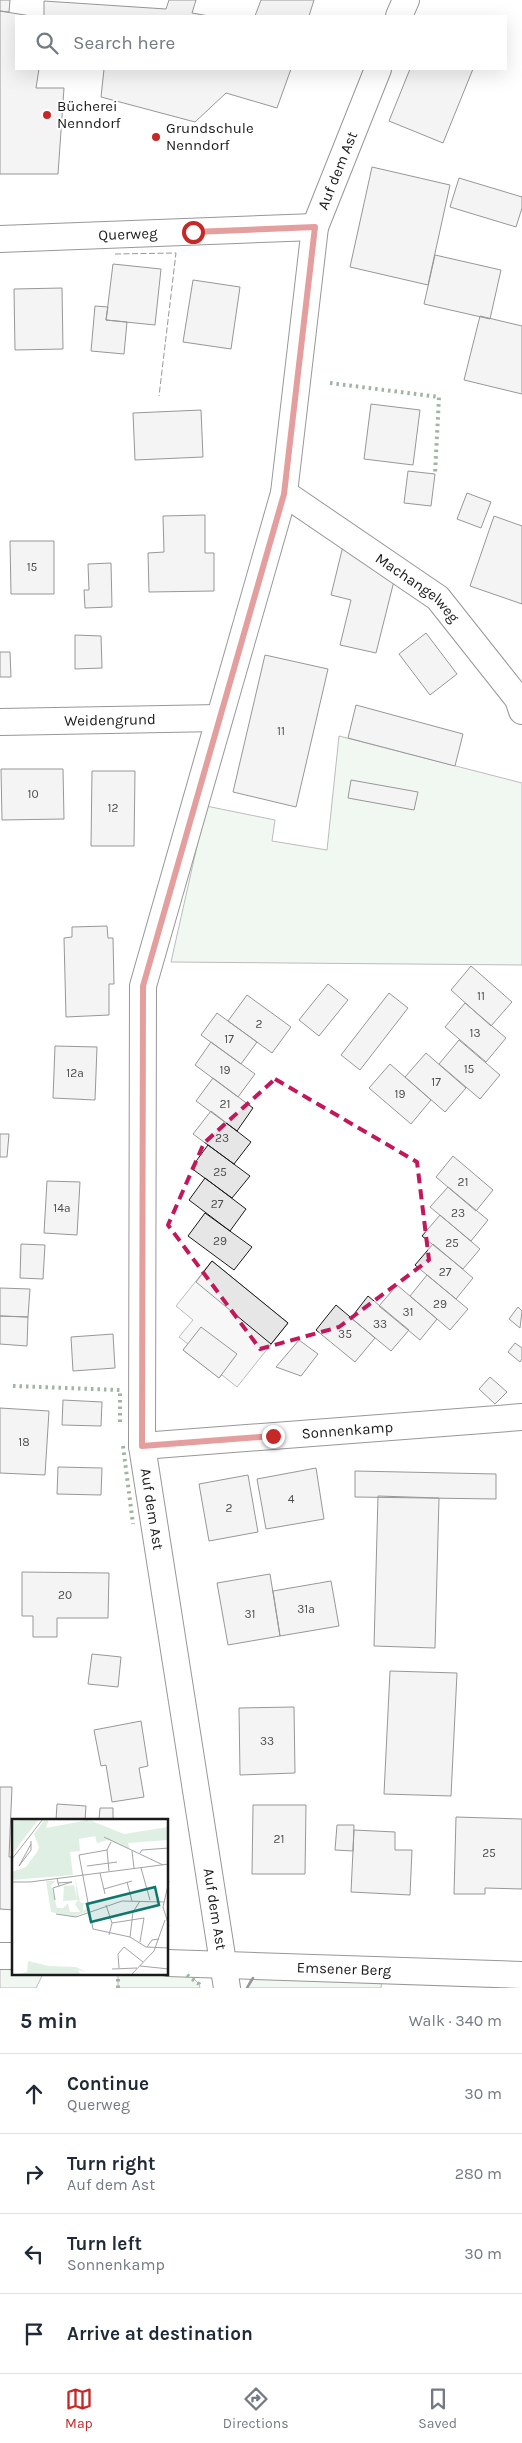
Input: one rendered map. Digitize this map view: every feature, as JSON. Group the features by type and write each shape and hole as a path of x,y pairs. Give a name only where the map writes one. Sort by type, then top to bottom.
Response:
{"street":[{"path":"399,15 406,0"},
{"name":"Auf dem Ast","path":"225,1976 142,1446 143,986 284,494 315,227 378,70"},
{"name":"Querweg","path":"0,240 315,227"},
{"name":"Machangelweg","path":"284,494 438,598 518,700 522,711"},
{"name":"Weidengrund","path":"0,722 219,718"},
{"name":"Sonnenkamp","path":"142,1446 522,1417"},
{"name":"Emsener Berg","path":"169,1963 225,1976 522,1975"}],"highlighted area":[{"path":"275,1079 417,1162 429,1260 339,1327 260,1349 168,1225 204,1143"}],"green space":[{"path":"339,736 522,783 522,965 171,962 206,806 275,820 272,841 327,850"},
{"path":"0,1969 12,1970 12,1976 42,1976 36,1988 0,1988"},
{"path":"169,1975 191,1976 199,1984 200,1988 118,1988 118,1976"},
{"path":"251,1978 382,1978 381,1988 247,1988"}],"shaded area":[{"path":"212,1261 288,1323 237,1387 222,1375 219,1378 183,1350 188,1344 179,1337 193,1320 176,1306"}],"building":[{"path":"0,0 10,0 9,12 0,11"},
{"path":"169,0 196,0 192,13 203,15 44,15 44,1 166,9"},
{"path":"261,0 314,0 309,15 255,15"},
{"path":"0,11 25,15 15,15 15,70 39,70 36,88 64,88 58,174 0,174"},
{"path":"104,70 291,70 277,108 226,93 195,122 101,97"},
{"path":"410,70 473,70 443,143 389,121"},
{"path":"372,167 450,185 428,285 350,267"},
{"path":"459,178 522,197 522,208 516,227 450,207"},
{"path":"435,255 501,270 490,319 424,304"},
{"path":"113,264 161,269 155,325 106,320"},
{"path":"193,280 240,287 231,349 183,342"},
{"path":"62,288 63,349 15,350 14,289"},
{"path":"95,306 108,307 106,320 127,322 124,354 91,351"},
{"path":"480,316 522,326 522,394 464,380"},
{"path":"371,404 420,410 413,465 364,459"},
{"path":"201,410 203,457 135,460 133,413"},
{"path":"408,471 435,474 431,506 404,503"},
{"path":"467,493 491,502 481,528 457,519"},
{"path":"205,515 205,553 214,553 214,591 149,592 148,553 164,552 163,516"},
{"path":"494,516 522,526 522,604 470,586"},
{"path":"10,541 54,541 54,594 11,594"},
{"path":"343,546 395,577 376,653 340,645 351,600 331,595"},
{"path":"111,563 112,607 85,608 84,590 89,590 88,564"},
{"path":"426,633 457,674 430,695 399,654"},
{"path":"75,635 101,636 102,668 75,669"},
{"path":"0,652 10,652 11,677 0,677"},
{"path":"265,655 328,669 296,807 233,792"},
{"path":"356,705 463,734 455,766 348,738"},
{"path":"1,769 63,769 64,819 2,820"},
{"path":"92,771 135,771 134,846 91,846"},
{"path":"351,780 418,792 414,810 348,798"},
{"path":"107,926 108,938 113,938 114,984 109,984 109,1015 66,1017 64,938 72,937 72,927"},
{"path":"471,966 512,1002 491,1026 451,990"},
{"path":"328,984 348,1000 319,1036 299,1020"},
{"path":"389,993 408,1008 360,1070 341,1055"},
{"path":"247,995 291,1027 272,1053 228,1021"},
{"path":"465,1003 506,1038 486,1062 445,1027"},
{"path":"217,1013 257,1042 241,1064 201,1035"},
{"path":"459,1040 500,1075 480,1099 439,1064"},
{"path":"211,1042 255,1074 238,1097 195,1065"},
{"path":"55,1046 97,1047 95,1100 53,1098"},
{"path":"426,1053 466,1088 445,1112 405,1077"},
{"path":"390,1064 431,1100 411,1124 369,1088"},
{"path":"213,1078 253,1108 237,1131 196,1101"},
{"path":"211,1111 251,1142 234,1164 193,1134"},
{"path":"0,1134 9,1134 7,1157 0,1157"},
{"path":"208,1145 250,1176 232,1198 191,1168"},
{"path":"453,1156 493,1190 476,1211 436,1177"},
{"path":"205,1178 246,1209 230,1231 189,1200"},
{"path":"47,1181 80,1182 77,1235 44,1233"},
{"path":"448,1187 488,1220 471,1241 430,1207"},
{"path":"205,1213 252,1247 234,1270 188,1236"},
{"path":"440,1215 480,1249 463,1269 422,1236"},
{"path":"21,1244 45,1245 43,1279 20,1278"},
{"path":"433,1244 473,1278 456,1299 415,1265"},
{"path":"212,1261 288,1323 271,1344 196,1282"},
{"path":"427,1275 468,1309 450,1330 410,1296"},
{"path":"397,1285 437,1319 420,1340 379,1306"},
{"path":"0,1288 30,1289 28,1317 0,1316"},
{"path":"368,1296 409,1330 391,1351 351,1318"},
{"path":"336,1305 375,1338 355,1362 316,1330"},
{"path":"518,1307 522,1311 520,1328 509,1319"},
{"path":"0,1316 28,1317 27,1346 0,1344"},
{"path":"201,1327 237,1354 219,1378 183,1350"},
{"path":"113,1334 115,1368 73,1371 71,1337"},
{"path":"299,1340 318,1354 301,1376 276,1367"},
{"path":"515,1343 522,1348 522,1359 520,1362 508,1352"},
{"path":"490,1377 507,1392 495,1404 479,1389"},
{"path":"63,1400 102,1402 101,1426 62,1425"},
{"path":"0,1408 49,1411 45,1475 0,1473"},
{"path":"58,1467 102,1468 101,1495 57,1494"},
{"path":"316,1468 324,1519 266,1529 257,1479"},
{"path":"355,1471 496,1474 496,1499 355,1497"},
{"path":"248,1475 258,1532 209,1541 199,1484"},
{"path":"378,1496 439,1498 435,1648 374,1646"},
{"path":"22,1572 109,1573 108,1618 57,1618 57,1637 33,1637 33,1616 22,1616"},
{"path":"270,1574 280,1636 228,1645 217,1583"},
{"path":"331,1581 339,1626 280,1636 273,1591"},
{"path":"92,1654 121,1657 118,1687 88,1684"},
{"path":"390,1671 457,1673 451,1796 384,1794"},
{"path":"294,1707 295,1773 240,1775 239,1708"},
{"path":"141,1721 148,1766 139,1768 144,1797 112,1802 106,1765 101,1766 94,1730"},
{"path":"0,1787 12,1787 9,1857 12,1857 12,1910 0,1909"},
{"path":"57,1804 86,1806 85,1819 56,1819"},
{"path":"253,1805 306,1805 305,1874 252,1874"},
{"path":"100,1808 113,1808 113,1819 99,1819"},
{"path":"456,1817 522,1819 522,1889 485,1888 485,1894 454,1894"},
{"path":"337,1825 354,1825 353,1851 335,1850"},
{"path":"354,1830 395,1832 395,1850 412,1850 410,1895 351,1892"}],"hedge":[{"path":"330,383 439,397 435,474"},
{"path":"13,1386 120,1390 120,1423"},
{"path":"123,1446 133,1524"},
{"path":"187,1975 199,1984 200,1988"},
{"path":"118,1976 118,1988"}],"fence":[{"path":"115,254 176,253 159,396"}],"wall":[{"path":"247,1988 253,1978"}],"place":[{"name":"Bücherei Nenndorf","path":"47,115"},
{"name":"Grundschule Nenndorf","path":"156,137"}],"route":[{"path":"193,232 315,227 284,494 143,986 142,1446 273,1436"}]}
